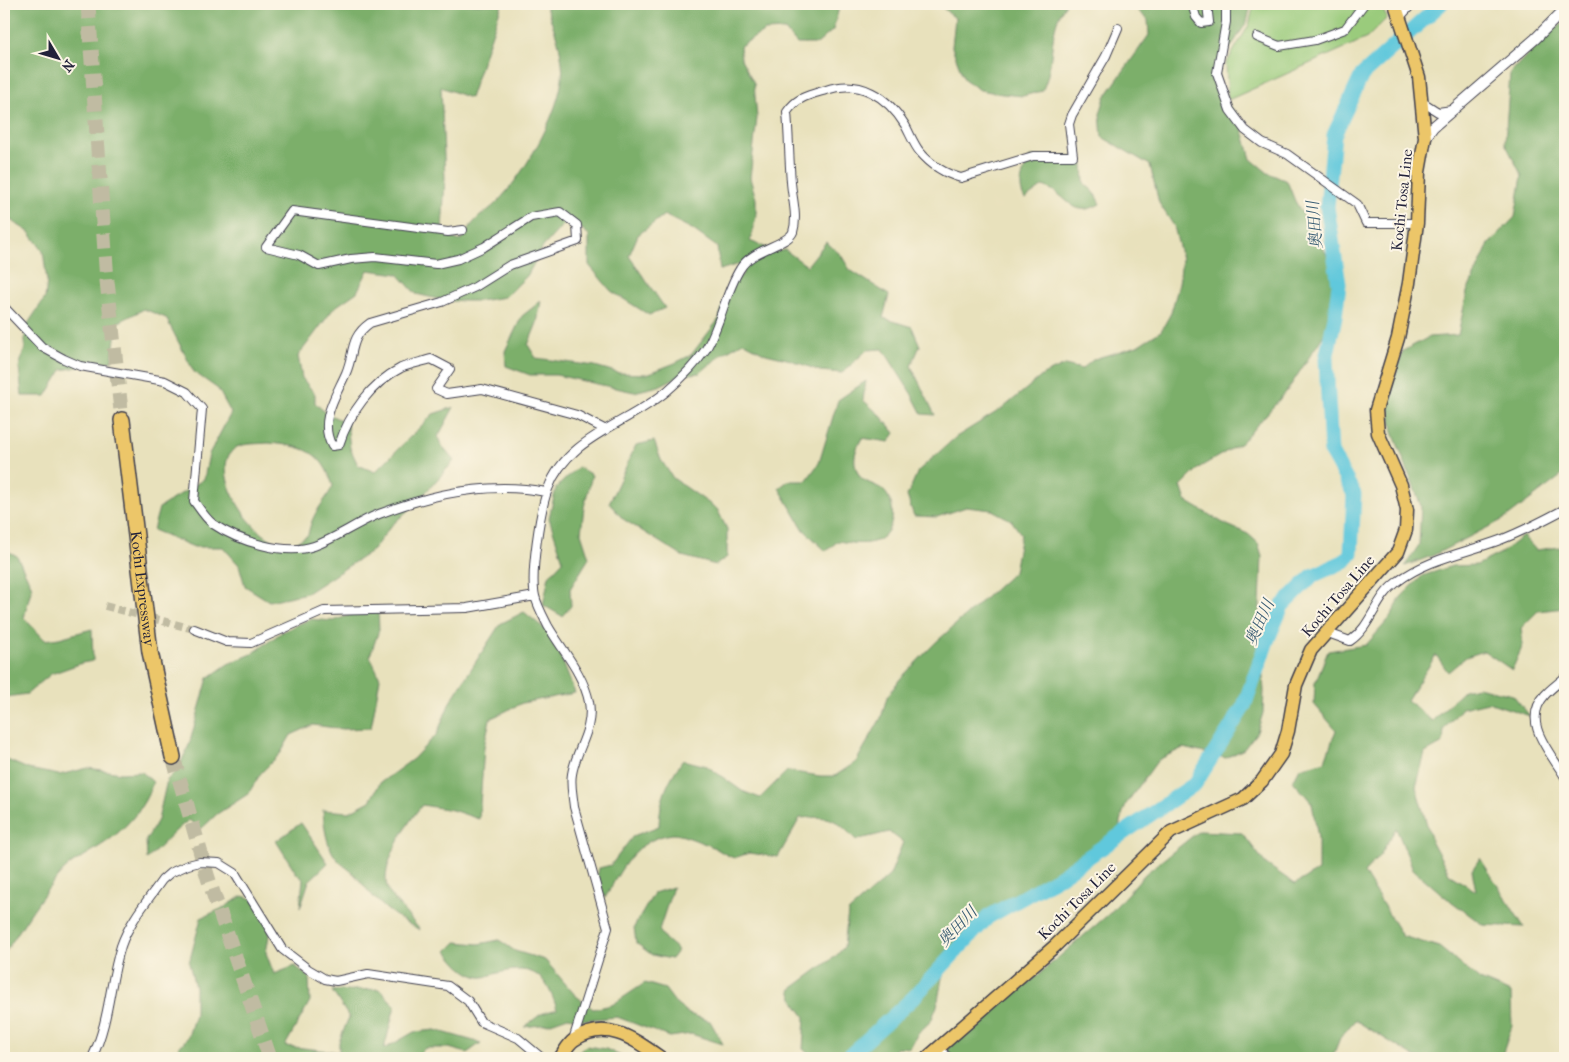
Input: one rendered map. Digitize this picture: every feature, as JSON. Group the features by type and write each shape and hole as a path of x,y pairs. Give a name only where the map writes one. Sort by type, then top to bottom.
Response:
{"highway":[{"name":"Kochi Expressway","path":"122,420 150,652 173,757"}],"main road":[{"name":"Kochi Tosa Line","path":"927,1058 1055,946 1171,832 1243,798 1262,781 1281,754 1288,731 1296,685 1311,650 1398,552 1406,530 1407,510 1401,485 1378,433 1376,410 1398,338 1409,282 1417,222 1419,172 1425,138 1419,77 1395,4"},
{"path":"560,1058 573,1040 600,1029 631,1037 661,1058"}],"street":[{"path":"1192,4 1196,17 1201,22 1209,22 1207,4"},
{"path":"1226,4 1226,22 1217,73 1230,110 1245,130 1262,143 1287,154 1338,189 1357,204 1366,222 1417,222"},
{"path":"1257,37 1279,46 1315,40 1345,29 1364,4"},
{"path":"1401,21 1412,4"},
{"path":"1425,138 1433,127 1535,39 1565,9"},
{"path":"573,1040 608,928 574,807 571,787 572,772 587,735 590,718 589,701 583,685 547,624 535,596 536,552 546,492 551,482 569,457 587,441 667,391 689,370 707,348 740,268 752,254 786,239 792,233 794,212 787,112 794,102 840,85 853,85 874,94 892,107 905,125 920,152 950,176 961,178 1033,156 1073,156 1069,124 1072,114 1106,56 1118,28"},
{"path":"1421,101 1438,112 1452,110"},
{"path":"463,230 448,232 292,211 275,232 266,247 299,255 319,266 351,259 375,258 436,264 458,260 484,247 531,217 560,212 577,225 578,241 510,265 475,287 442,302 370,323 360,330 354,341 346,372 330,407 328,440 332,446 339,445 345,427 354,411 374,388 401,368 431,359 450,369 436,388 447,394 482,389 568,412 606,430"},
{"path":"4,307 42,347 64,359 80,366 165,381 186,392 202,409 194,501 212,524 260,545 290,550 313,547 378,514 418,502 483,488 502,487 546,492"},
{"path":"1328,633 1350,641 1362,633 1377,603 1396,582 1439,559 1502,540 1565,508"},
{"path":"194,629 227,642 251,643 324,611 467,608 535,596"},
{"path":"1565,677 1544,695 1536,708 1536,723 1540,738 1565,777"},
{"path":"92,1058 102,1038 113,978 126,934 162,880 170,873 200,862 219,863 235,874 282,949 325,979 336,980 368,974 448,986 468,1001 481,1022 518,1038 542,1058"},
{"path":"938,1048 949,1058"}],"green space":[{"path":"4,4 502,4 470,98 441,87 445,178 442,234 460,241 474,222 508,190 531,157 551,117 562,79 562,63 558,40 545,4 840,4 833,30 817,44 797,44 785,30 765,31 740,46 741,59 754,83 757,118 750,178 756,199 756,216 750,241 776,252 785,250 807,266 826,242 841,255 850,270 889,295 883,318 912,327 920,346 911,366 935,415 922,414 883,349 867,350 842,373 820,371 791,360 766,354 743,342 722,354 700,373 681,375 659,386 634,392 556,375 530,375 506,366 505,351 522,316 541,301 537,323 528,345 536,358 595,366 619,373 647,374 691,355 719,319 727,288 743,274 739,264 720,270 717,247 692,229 664,215 638,235 629,256 665,308 649,315 611,291 589,265 589,235 569,218 543,247 527,276 505,297 479,301 447,301 416,294 398,274 368,270 357,292 334,308 298,356 302,378 315,394 315,403 326,413 347,423 350,448 358,465 375,472 433,414 454,407 438,437 441,445 454,461 417,502 390,527 373,550 307,593 269,601 245,586 239,565 223,547 194,547 153,530 159,508 204,479 209,454 231,413 218,389 194,372 166,318 144,309 117,323 112,361 62,370 46,396 22,396 19,367 25,348 25,328 45,298 47,281 43,251 29,232 4,216","holes":["268,443 301,448 310,452 323,465 333,486 315,514 308,535 291,544 277,542 263,534 250,521 238,505 230,488 226,471 228,457 237,447"]},
{"path":"938,4 1066,4 1056,24 1049,70 1042,91 1023,96 1002,94 980,90 964,79 952,47 955,18"},
{"path":"1135,4 1251,4 1247,22 1224,58 1216,80 1223,100 1239,116 1251,159 1268,173 1287,181 1295,201 1336,270 1335,313 1325,333 1287,391 1241,443 1200,467 1181,486 1186,501 1225,524 1248,534 1258,543 1262,556 1259,627 1264,691 1263,713 1257,732 1244,749 1226,758 1183,748 1158,760 1126,804 1120,821 1119,842 1089,857 1049,883 1002,905 973,931 942,978 937,1006 931,1021 918,1033 910,1048 897,1047 891,1058 813,1058 803,1049 805,1017 795,1003 790,990 836,956 844,947 848,912 890,875 903,842 889,832 856,840 837,822 819,817 800,818 778,857 749,853 734,858 711,846 684,836 673,834 660,837 639,848 617,876 605,898 597,878 599,868 611,865 633,836 659,826 665,791 683,760 707,766 742,791 760,798 787,771 820,776 835,776 856,762 881,718 887,697 900,679 935,643 1014,572 1021,534 1011,520 992,510 966,507 937,517 914,516 907,496 918,471 956,437 1003,408 1043,375 1065,365 1082,369 1094,359 1137,346 1161,331 1171,313 1179,284 1182,259 1174,226 1159,203 1150,165 1102,137 1100,114 1105,97 1149,35 1148,20 1136,9"},
{"path":"1254,4 1380,4 1387,18 1367,38 1228,100 1226,64 1249,25"},
{"path":"1565,22 1565,473 1506,518 1434,555 1405,566 1419,545 1421,506 1393,432 1388,398 1403,351 1429,337 1458,335 1467,292 1489,244 1515,217 1522,176 1505,143 1510,73 1547,34"},
{"path":"1030,157 1071,157 1083,164 1084,183 1094,192 1100,204 1090,208 1076,208 1052,190 1043,186 1025,199 1022,194 1021,183"},
{"path":"866,381 863,400 881,416 895,433 889,442 862,438 855,454 855,462 859,475 865,481 881,488 888,497 891,504 892,520 890,527 880,539 864,543 838,541 826,551 804,530 779,488 788,481 806,481 819,463 838,400"},
{"path":"654,441 661,460 673,478 717,509 727,529 727,557 716,565 682,556 623,519 609,503 636,445"},
{"path":"578,467 592,475 584,507 581,533 589,558 570,589 571,606 562,616 543,605 549,576 563,561 549,518 556,488"},
{"path":"1523,536 1536,550 1560,547 1565,552 1565,608 1538,611 1521,628 1523,645 1512,670 1484,651 1466,657 1448,672 1436,655 1407,700 1432,721 1464,690 1477,687 1513,695 1530,716 1488,702 1462,708 1444,729 1443,743 1425,753 1416,787 1432,842 1450,875 1476,891 1472,870 1480,858 1524,927 1483,925 1444,896 1413,869 1396,828 1380,855 1364,873 1402,936 1439,947 1480,980 1511,993 1512,1026 1501,1058 1416,1058 1355,1020 1340,1038 1332,1058 941,1058 967,1025 1031,981 1110,913 1145,874 1199,831 1242,833 1266,864 1295,884 1318,871 1318,838 1312,803 1293,781 1300,768 1325,761 1336,730 1314,704 1315,683 1328,651 1366,645 1390,618 1401,597 1422,576 1452,566 1477,565 1501,553"},
{"path":"4,549 17,556 32,587 24,618 45,640 92,629 93,661 51,674 27,694 6,697 4,693"},
{"path":"378,608 379,630 370,656 380,678 371,728 343,729 313,725 291,735 280,754 261,773 248,794 217,814 201,829 189,820 147,859 146,840 158,820 167,780 178,769 189,745 208,678 228,664 252,654 282,632 310,619 333,621 355,613"},
{"path":"524,612 545,629 560,655 575,693 522,703 490,719 484,747 479,819 452,810 422,805 409,822 391,857 386,880 390,893 420,930 384,907 354,874 340,863 328,841 323,810 349,812 370,801 380,783 413,759 437,734 450,702 500,624"},
{"path":"4,755 5,759 28,769 59,775 88,768 121,773 142,772 153,782 144,802 123,828 106,842 65,869 56,879 40,899 4,954"},
{"path":"301,823 328,863 309,881 300,908 303,879 297,874 276,841"},
{"path":"673,887 659,930 665,939 678,950 671,959 652,955 636,943 634,927 654,893"},
{"path":"242,896 258,900 271,924 266,953 274,974 295,966 309,977 310,1001 285,1046 339,1052 339,1042 349,1017 332,991 380,989 395,1006 384,1049 414,1032 435,1030 481,1043 467,1053 449,1048 425,1048 416,1058 170,1058 188,1037 195,1014 195,987 189,963 201,918 225,907"},
{"path":"499,940 515,951 545,960 575,995 593,1009 612,1005 645,983 665,989 677,1005 689,1014 710,1021 723,1044 691,1034 670,1037 617,1017 582,1020 568,1017 548,1024 524,1027 541,1014 557,1009 553,997 543,980 530,971 521,970 479,977 465,970 447,951 456,942 479,944"},
{"path":"586,1046 606,1049 625,1058 572,1058"}],"waterway":[{"name":"奥田川","path":"847,1058 913,998 988,917 1059,877 1195,784 1244,706 1267,641 1282,606 1312,576 1345,561 1351,553 1354,494 1331,452 1326,359 1335,317 1339,284 1327,207 1334,135 1362,75 1441,4"}],"tunnel":[{"path":"88,4 107,281 122,420"},
{"path":"105,606 194,629"},
{"path":"173,757 208,878 270,1058"}]}
